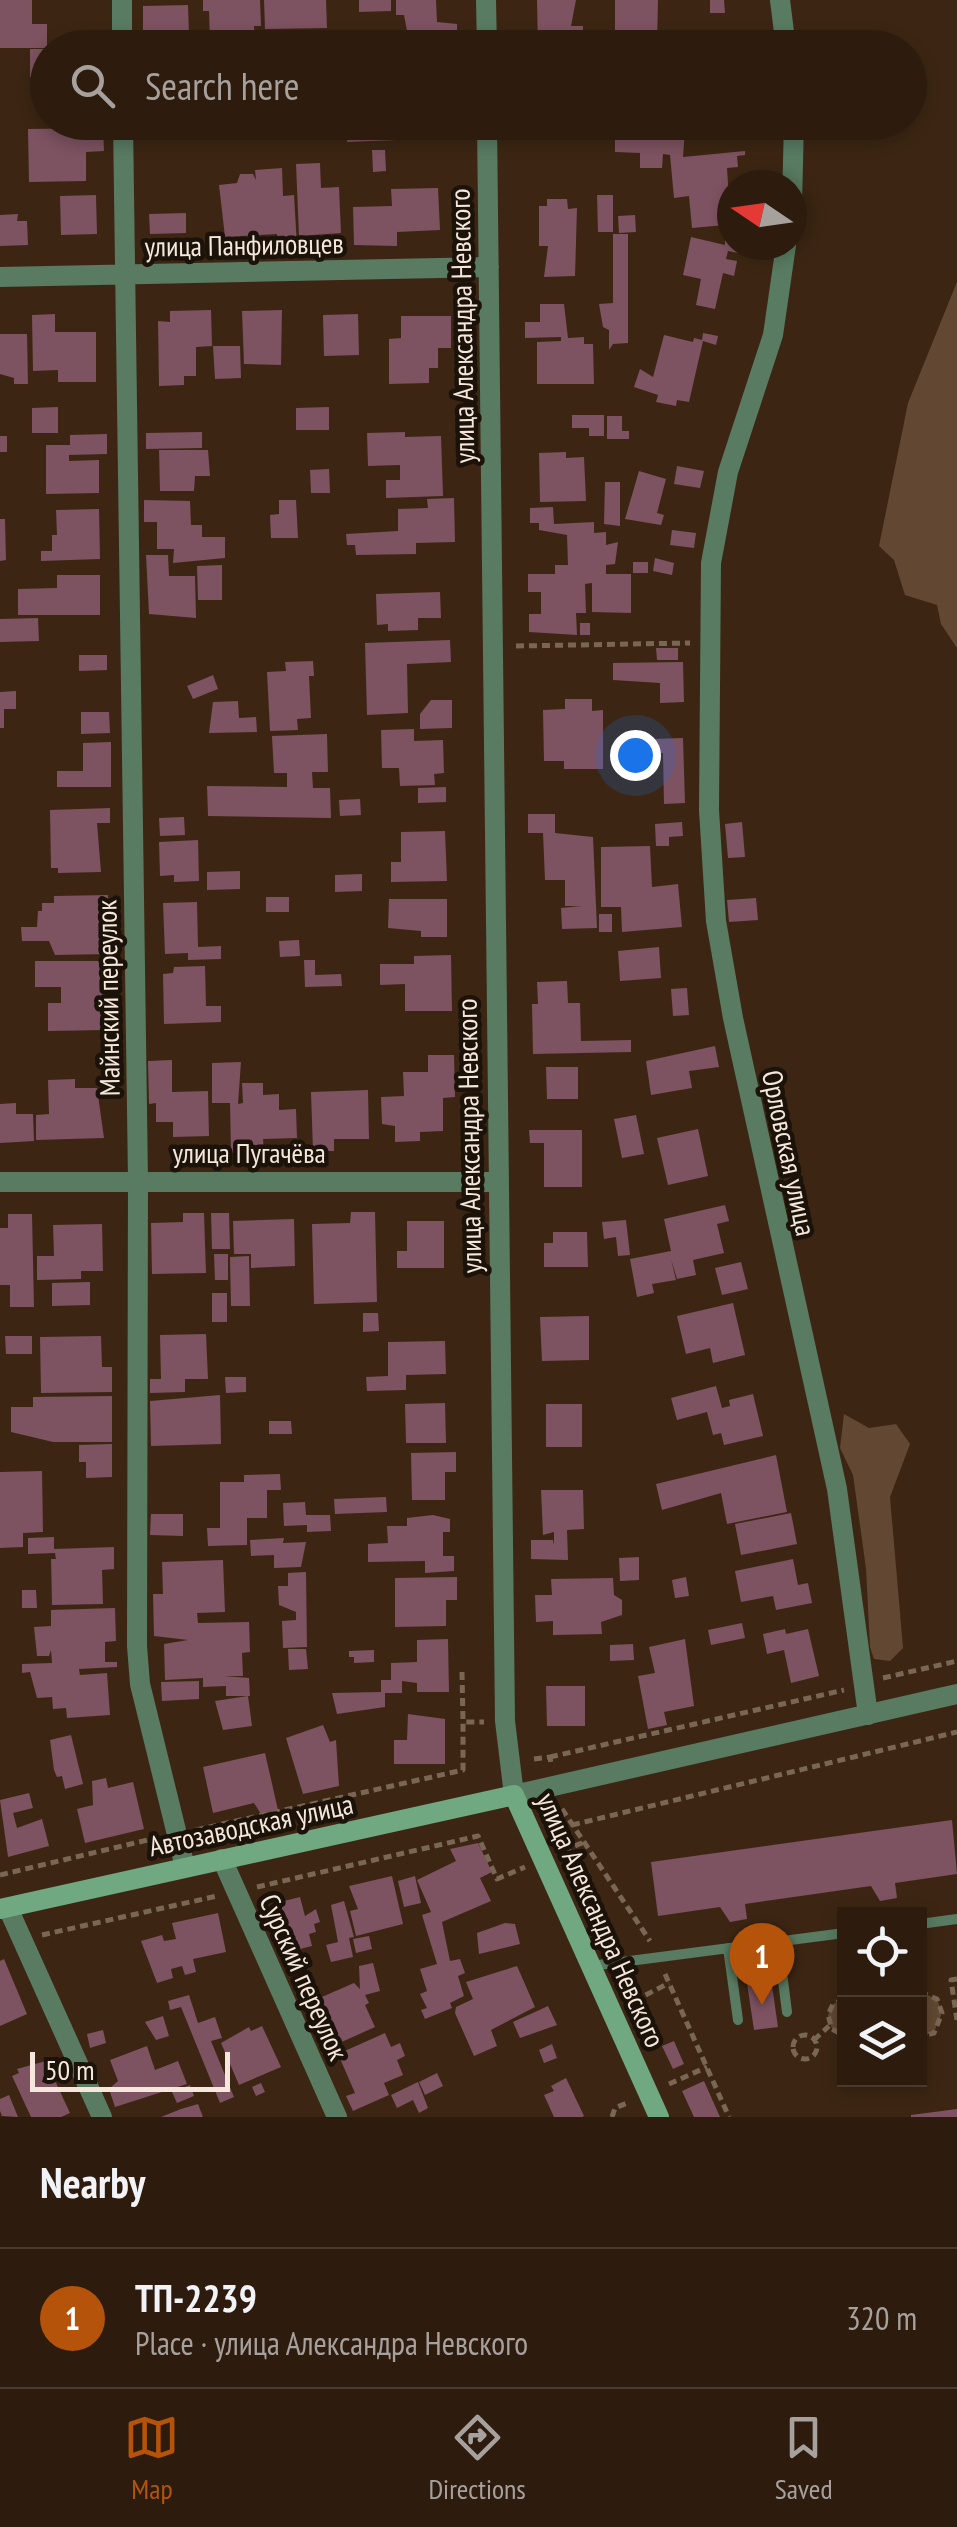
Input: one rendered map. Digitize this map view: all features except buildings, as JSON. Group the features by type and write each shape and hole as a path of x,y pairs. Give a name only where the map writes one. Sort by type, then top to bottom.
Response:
{"street":[{"path":"122,0 122,30"},
{"path":"486,0 486,30"},
{"path":"780,0 784,30"},
{"name":"Майнский переулок","path":"123,140 138,1180 136,1646 140,1684 185,1867"},
{"name":"улица Александра Невского","path":"488,140 506,1721 514,1795 659,2117"},
{"path":"793,170 794,140"},
{"name":"Орловская улица","path":"784,260 773,335 728,472 711,562 709,810 716,921 771,1205 837,1490 868,1715"},
{"name":"улица Панфиловцев","path":"0,277 489,267"},
{"name":"улица Пугачёва","path":"0,1182 497,1182"},
{"path":"514,1795 957,1694"},
{"name":"Автозаводская улица","path":"4,1908 514,1795"},
{"name":"Сурский переулок","path":"222,1859 336,2117"},
{"path":"4,1908 22,1939 102,2117"}],"lane":[{"path":"927,1923 957,1919"},
{"path":"591,1966 837,1935"},
{"path":"778,1942 787,2012"},
{"path":"728,1948 738,2020"}],"path":[{"path":"492,647 710,643"},
{"path":"524,1748 535,1760 550,1757 957,1661"},
{"path":"0,1875 463,1770 462,1672"},
{"path":"462,1722 506,1721"},
{"path":"572,1824 957,1732"},
{"path":"550,1757 555,1786"},
{"path":"22,1939 478,1836 497,1879 584,1842"},
{"path":"957,1979 951,1980 957,2020"},
{"path":"640,2014 633,1998 669,1984"},
{"path":"927,1993 941,2006 938,2027 927,2033"},
{"path":"941,2006 954,2003"},
{"path":"830,2026 829,2009 837,2004"},
{"path":"830,2026 837,2031"},
{"path":"814,2040 798,2037 794,2043 796,2054 802,2058 814,2055 814,2040 830,2026"},
{"path":"669,2084 706,2067"},
{"path":"612,2117 615,2108 628,2103"}],"shaded area":[{"path":"957,282 957,648 941,624 937,605 905,595 894,560 879,546 908,403"},
{"path":"844,1414 869,1428 896,1424 910,1444 890,1497 903,1648 890,1661 874,1659 870,1647 866,1568 853,1475 840,1448"},
{"path":"927,1995 937,1999 942,2013 934,2032 927,2034"},
{"path":"837,2002 837,2032 832,2029 828,2015"}],"place":[{"name":"ТП-2239","path":"762,2005"}]}
